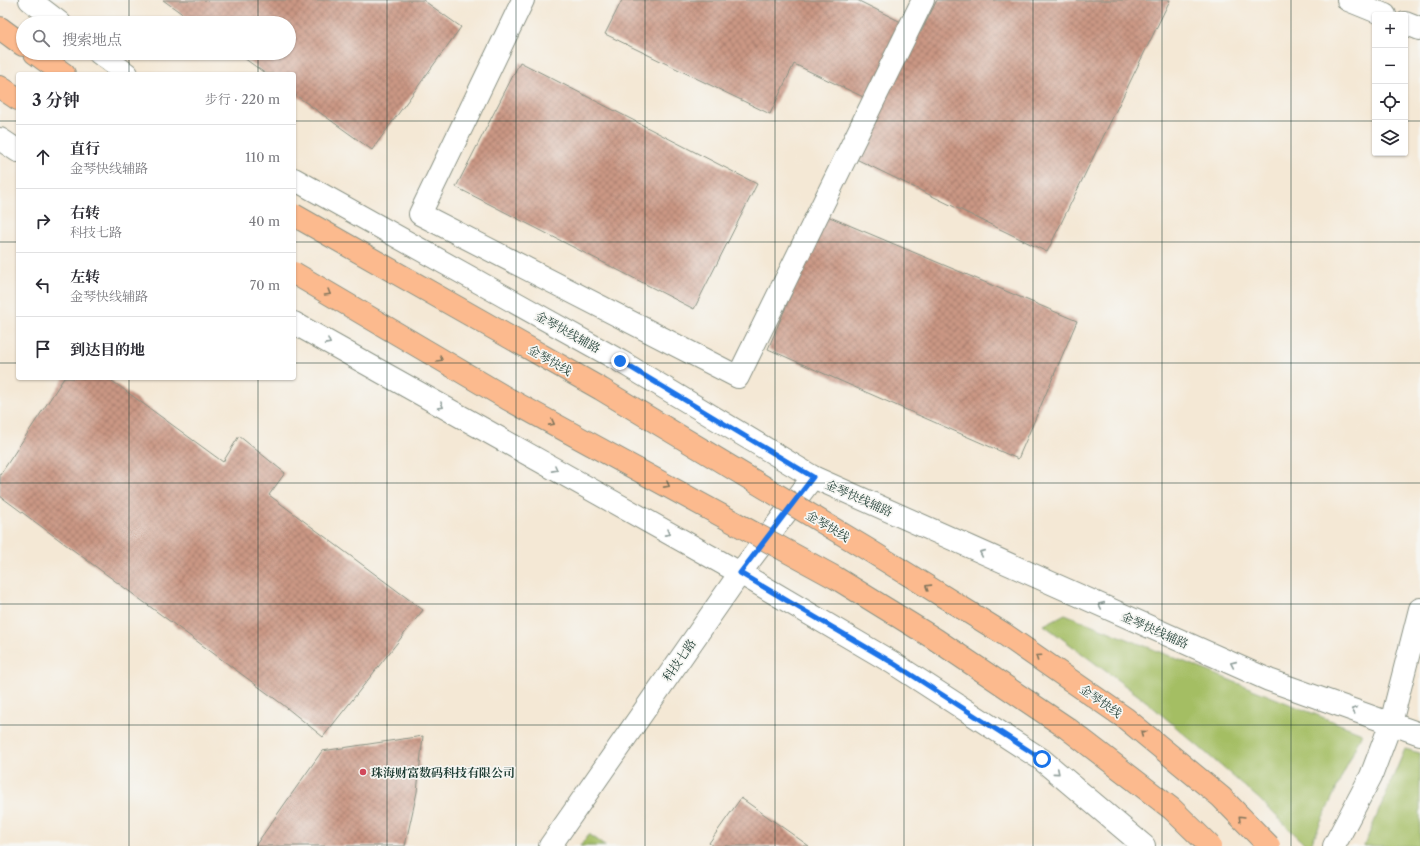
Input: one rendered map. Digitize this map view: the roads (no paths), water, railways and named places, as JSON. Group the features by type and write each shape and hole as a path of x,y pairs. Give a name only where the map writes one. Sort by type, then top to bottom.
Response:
{"highway":[{"path":"0,28 16,40"},
{"path":"45,60 61,72"},
{"path":"0,87 16,98"},
{"name":"金琴快线","path":"296,216 601,389 867,549 1004,634 1125,718 1221,797 1269,846"},
{"path":"296,274 508,399 836,578 928,635 1067,728 1172,809 1210,846"}],"street":[{"path":"30,0 51,16"},
{"path":"524,0 420,214 738,377 924,0"},
{"path":"1348,0 1378,12"},
{"path":"1408,24 1420,29"},
{"path":"108,60 124,72"},
{"path":"0,139 16,150"},
{"name":"金琴快线辅路","path":"296,180 620,361 813,477 1270,680 1420,734"},
{"path":"296,324 740,573 893,663 1042,759 1144,846"},
{"name":"科技七路","path":"550,846 740,573 813,477"},
{"path":"1334,846 1371,776 1391,723 1420,609"}],"place":[{"name":"珠海财富数码科技有限公司","path":"363,772"}]}
